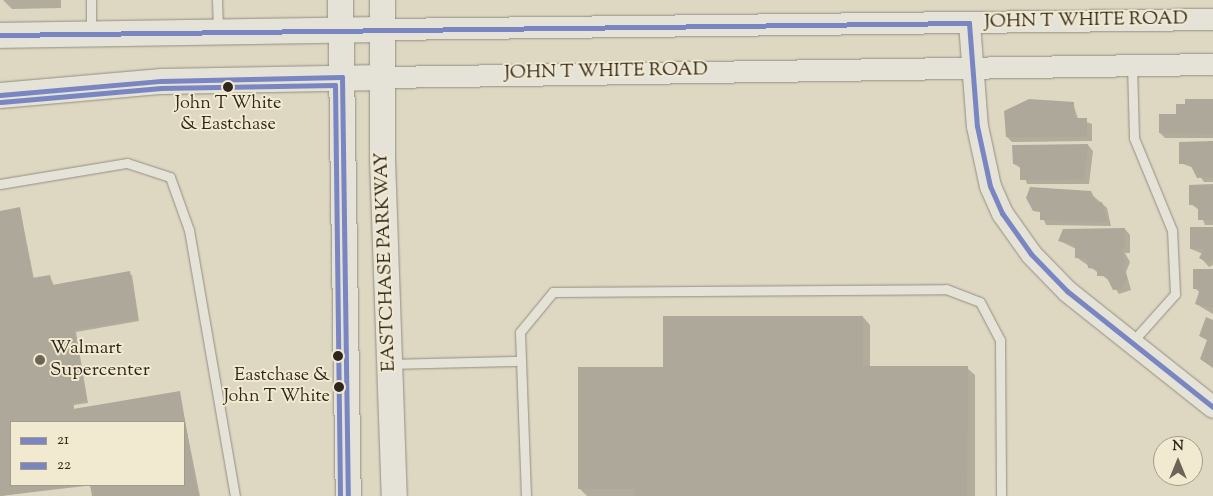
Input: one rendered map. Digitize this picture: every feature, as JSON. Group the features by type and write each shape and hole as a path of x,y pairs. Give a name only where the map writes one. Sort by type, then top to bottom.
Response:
{"main road":[{"path":"340,0 342,30 348,496"},
{"name":"EASTCHASE PARKWAY","path":"382,0 389,364 394,496"},
{"name":"JOHN T WHITE ROAD","path":"0,35 384,29"},
{"name":"JOHN T WHITE ROAD","path":"0,95 161,81 384,77"}],"street":[{"name":"JOHN T WHITE ROAD","path":"384,29 1213,19"},
{"path":"968,23 970,69 986,169 1002,213 1031,254 1068,291 1133,341 1213,407"},
{"name":"JOHN T WHITE ROAD","path":"384,77 1213,64"}],"lane":[{"path":"91,0 91,33"},
{"path":"218,0 218,31"},
{"path":"1132,65 1134,138 1172,230 1175,294 1133,341"},
{"path":"0,184 127,163 170,177 189,230 235,496"},
{"path":"526,496 519,361 520,332 553,292 946,289 980,302 1000,340 1001,496"},
{"path":"389,364 519,361"}],"building":[{"path":"1029,99 1074,102 1074,118 1087,118 1087,137 1006,137 1004,111"},
{"path":"1185,99 1213,99 1213,134 1159,133 1159,114 1176,114 1176,104 1185,104"},
{"path":"1213,141 1213,177 1197,178 1190,164 1179,164 1179,142"},
{"path":"1088,144 1084,179 1020,180 1020,164 1013,164 1012,145"},
{"path":"1213,184 1213,220 1198,220 1198,205 1189,205 1189,185"},
{"path":"1030,187 1091,191 1096,202 1102,202 1107,222 1040,220 1040,212 1033,211 1026,198"},
{"name":"Walmart Supercenter","path":"20,207 32,278 50,275 52,285 130,271 138,319 74,330 87,401 72,403 73,409 180,391 198,496 92,496 90,486 185,486 185,421 10,421 10,486 75,486 0,496 0,211"},
{"path":"1190,227 1213,227 1213,258 1208,263 1199,258 1204,249 1190,249"},
{"path":"1125,228 1125,249 1121,248 1126,263 1122,266 1127,277 1122,289 1113,290 1106,276 1097,276 1097,269 1088,268 1087,258 1075,258 1075,245 1058,241 1063,229"},
{"path":"1193,269 1213,269 1213,308 1195,304 1200,289 1193,289"},
{"path":"663,316 863,316 863,366 968,366 967,496 634,496 634,489 578,489 578,367 663,367"},
{"path":"1206,317 1213,320 1213,368 1200,359 1207,340 1199,336"}],"transit line":[{"name":"21","path":"0,35 969,23 977,126 990,186 1002,213 1031,254 1067,291 1213,407"},
{"name":"21","path":"342,77 348,496"},
{"name":"21","path":"0,95 161,81 342,77"},
{"name":"22","path":"1,102 161,88 335,85 340,496"}],"place":[{"name":"John T White & Eastchase","path":"228,87"},
{"name":"Walmart Supercenter","path":"40,360"},
{"name":"Eastchase & John T White","path":"339,387"}]}
